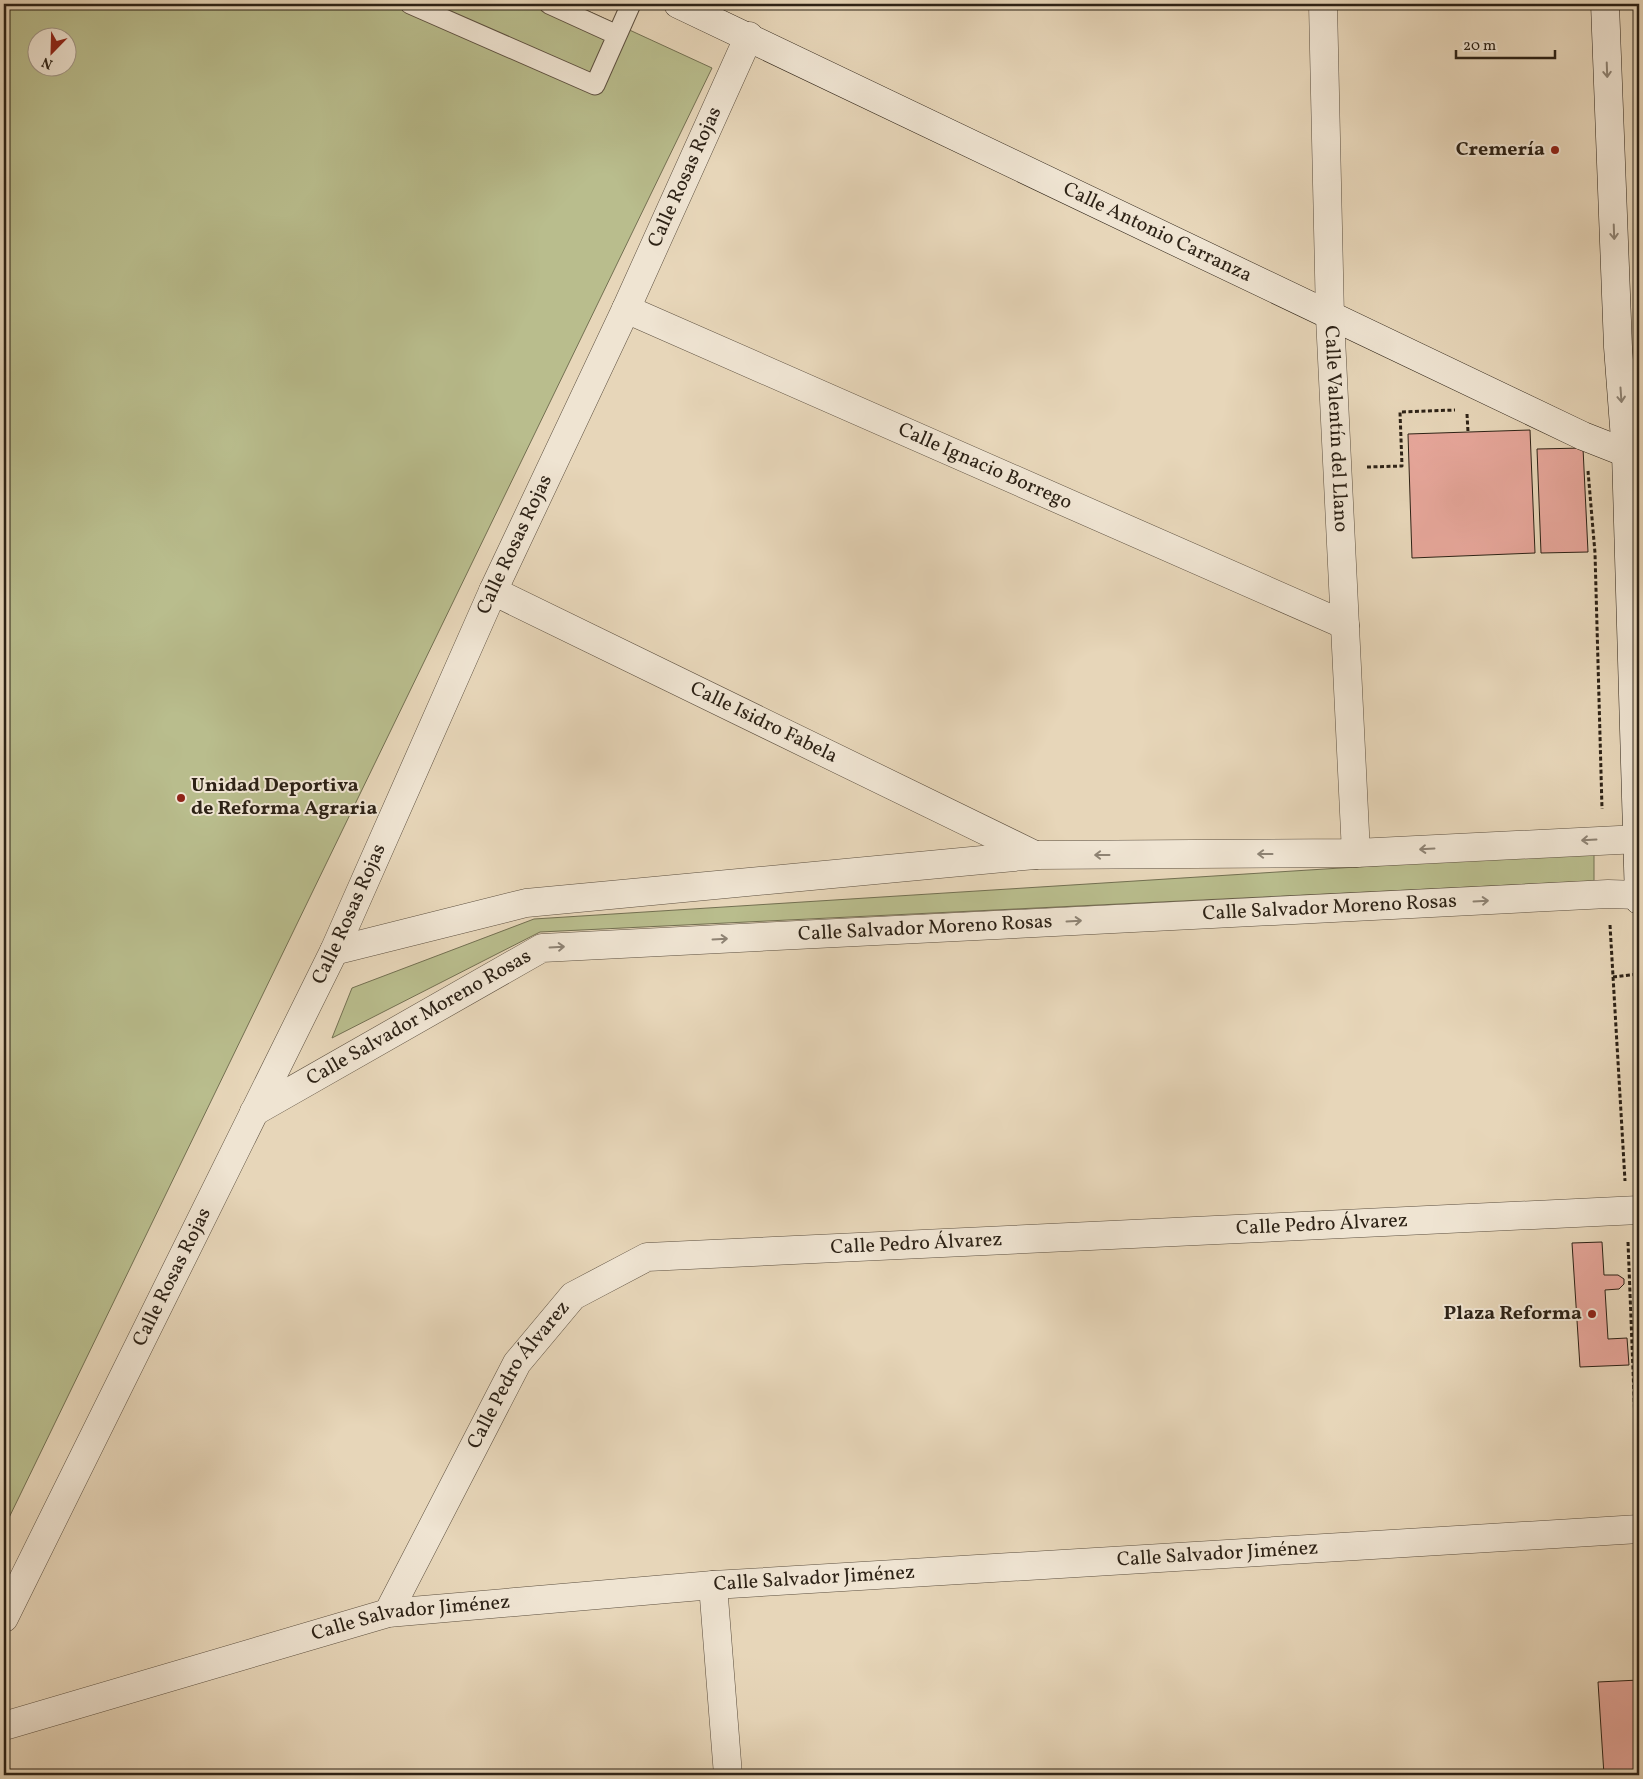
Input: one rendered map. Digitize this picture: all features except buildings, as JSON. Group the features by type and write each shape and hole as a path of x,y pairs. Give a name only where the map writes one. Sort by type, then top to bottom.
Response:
{"street":[{"name":"Calle Antonio Carranza","path":"678,4 749,36 1330,317 1582,436 1632,456"},
{"name":"Calle Valentín del Llano","path":"1323,4 1330,317 1356,853"},
{"path":"1605,4 1618,347 1632,456 1639,900"},
{"name":"Calle Rosas Rojas","path":"4,1618 334,951 492,590 626,309 749,36"},
{"name":"Calle Ignacio Borrego","path":"626,309 1345,625"},
{"name":"Calle Isidro Fabela","path":"492,590 1035,855"},
{"path":"334,951 526,903 1035,855 1356,853 1603,839 1639,839"},
{"name":"Calle Salvador Moreno Rosas","path":"254,1112 542,948 1608,894 1639,895"},
{"name":"Calle Pedro Álvarez","path":"388,1613 517,1363 573,1296 647,1257 1633,1210"},
{"name":"Calle Salvador Jiménez","path":"4,1726 388,1613 713,1585 1639,1515"},
{"path":"713,1585 728,1775"}],"lane":[{"path":"410,4 595,85 631,4"},
{"path":"549,4 617,34"}],"path":[{"path":"1382,467 1402,466 1400,412 1458,410"},
{"path":"1467,410 1468,432"},
{"path":"1582,436 1587,447 1594,553 1603,839"},
{"path":"1608,894 1633,1210 1639,1515"},
{"path":"1614,977 1639,974"}],"green space":[{"name":"Unidad Deportiva de Reforma Agraria","path":"4,4 573,4 712,68 4,1528"},
{"path":"1594,852 1594,881 540,932 332,1038 352,988 534,919"}],"place":[{"name":"Cremería","path":"1555,150"},
{"name":"Unidad Deportiva de Reforma Agraria","path":"181,798"},
{"name":"Plaza Reforma","path":"1592,1314"}]}
